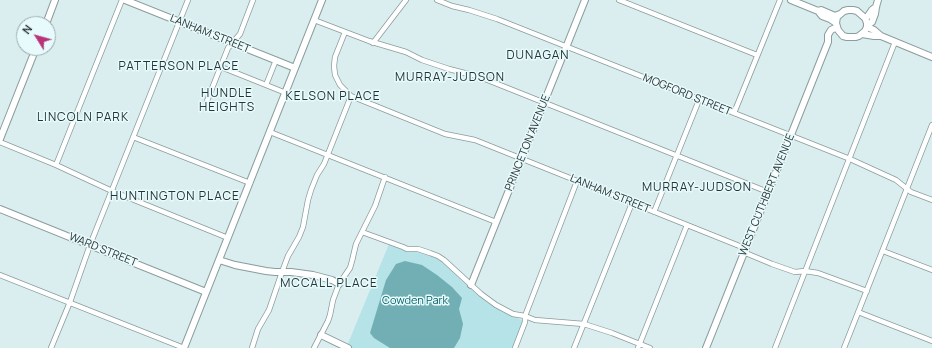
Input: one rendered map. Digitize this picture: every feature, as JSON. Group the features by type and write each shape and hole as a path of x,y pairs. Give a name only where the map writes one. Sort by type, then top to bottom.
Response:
{"street":[{"path":"49,16 55,0"},
{"path":"56,165 122,0"},
{"name":"LANHAM STREET","path":"125,0 296,68"},
{"path":"51,348 70,302 90,245 188,0"},
{"path":"207,101 228,48 240,34 253,0"},
{"path":"0,275 184,348 322,0"},
{"path":"373,43 406,0"},
{"name":"MOGFORD STREET","path":"437,0 452,6 487,15 850,159 896,180 911,192 932,200"},
{"name":"PRINCETON AVENUE","path":"471,285 585,0"},
{"path":"619,0 757,55"},
{"path":"734,113 780,0"},
{"path":"791,0 805,3 818,11 822,16 830,19 836,25 840,33 847,37 856,37 865,31 867,26 872,22 878,0"},
{"path":"865,18 876,7"},
{"path":"818,11 821,10 835,16 848,10 853,10 865,18 867,26"},
{"path":"836,25 837,17 840,14"},
{"path":"314,20 373,43 406,52 422,60 480,77 768,192"},
{"name":"WEST CUTHBERT AVENUE","path":"706,348 828,42 828,35 836,25"},
{"path":"867,26 881,36 932,56"},
{"path":"252,348 258,329 268,313 272,303 288,256 303,227 311,190 328,155 351,96 340,85 335,75 334,66 335,58 346,32"},
{"path":"828,42 832,36 840,33"},
{"path":"862,34 881,36"},
{"path":"775,348 895,42"},
{"path":"33,56 0,140 112,191 228,238"},
{"path":"266,85 276,60"},
{"path":"221,67 286,93"},
{"name":"LANHAM STREET","path":"351,96 445,134 475,140 742,247 748,254 795,272 818,272 867,290"},
{"path":"654,212 699,100"},
{"path":"844,348 932,127"},
{"path":"270,132 496,222"},
{"path":"133,137 250,183"},
{"path":"314,348 330,315 333,300 339,284 350,268 356,244 372,214 384,177"},
{"path":"515,348 525,322 525,316 577,181"},
{"path":"574,348 632,203"},
{"name":"WARD STREET","path":"0,209 206,292"},
{"path":"639,346 687,225"},
{"path":"362,232 408,249 418,250 438,256 481,294 496,305 513,314 525,316 535,320 584,324 612,333 639,346 650,348"},
{"path":"883,251 932,270"},
{"path":"219,260 275,272 291,272 313,275 332,280 339,284"},
{"path":"858,312 932,341"},
{"path":"321,335 348,348"}],"green space":[{"name":"Cowden Park","path":"389,244 435,257 487,302 505,313 524,321 514,348 349,348 347,346"}],"shaded area":[{"path":"405,261 422,265 452,287 462,298 459,309 463,324 460,338 454,348 390,348 374,338 370,333 386,280 396,264"}],"district":[{"name":"DUNAGAN","path":"538,56"},
{"name":"PATTERSON PLACE","path":"179,67"},
{"name":"MURRAY-JUDSON","path":"450,78"},
{"name":"KELSON PLACE","path":"333,97"},
{"name":"HUNDLE HEIGHTS","path":"227,101"},
{"name":"LINCOLN PARK","path":"83,118"},
{"name":"MURRAY-JUDSON","path":"697,188"},
{"name":"HUNTINGTON PLACE","path":"175,197"},
{"name":"MCCALL PLACE","path":"329,284"}]}
